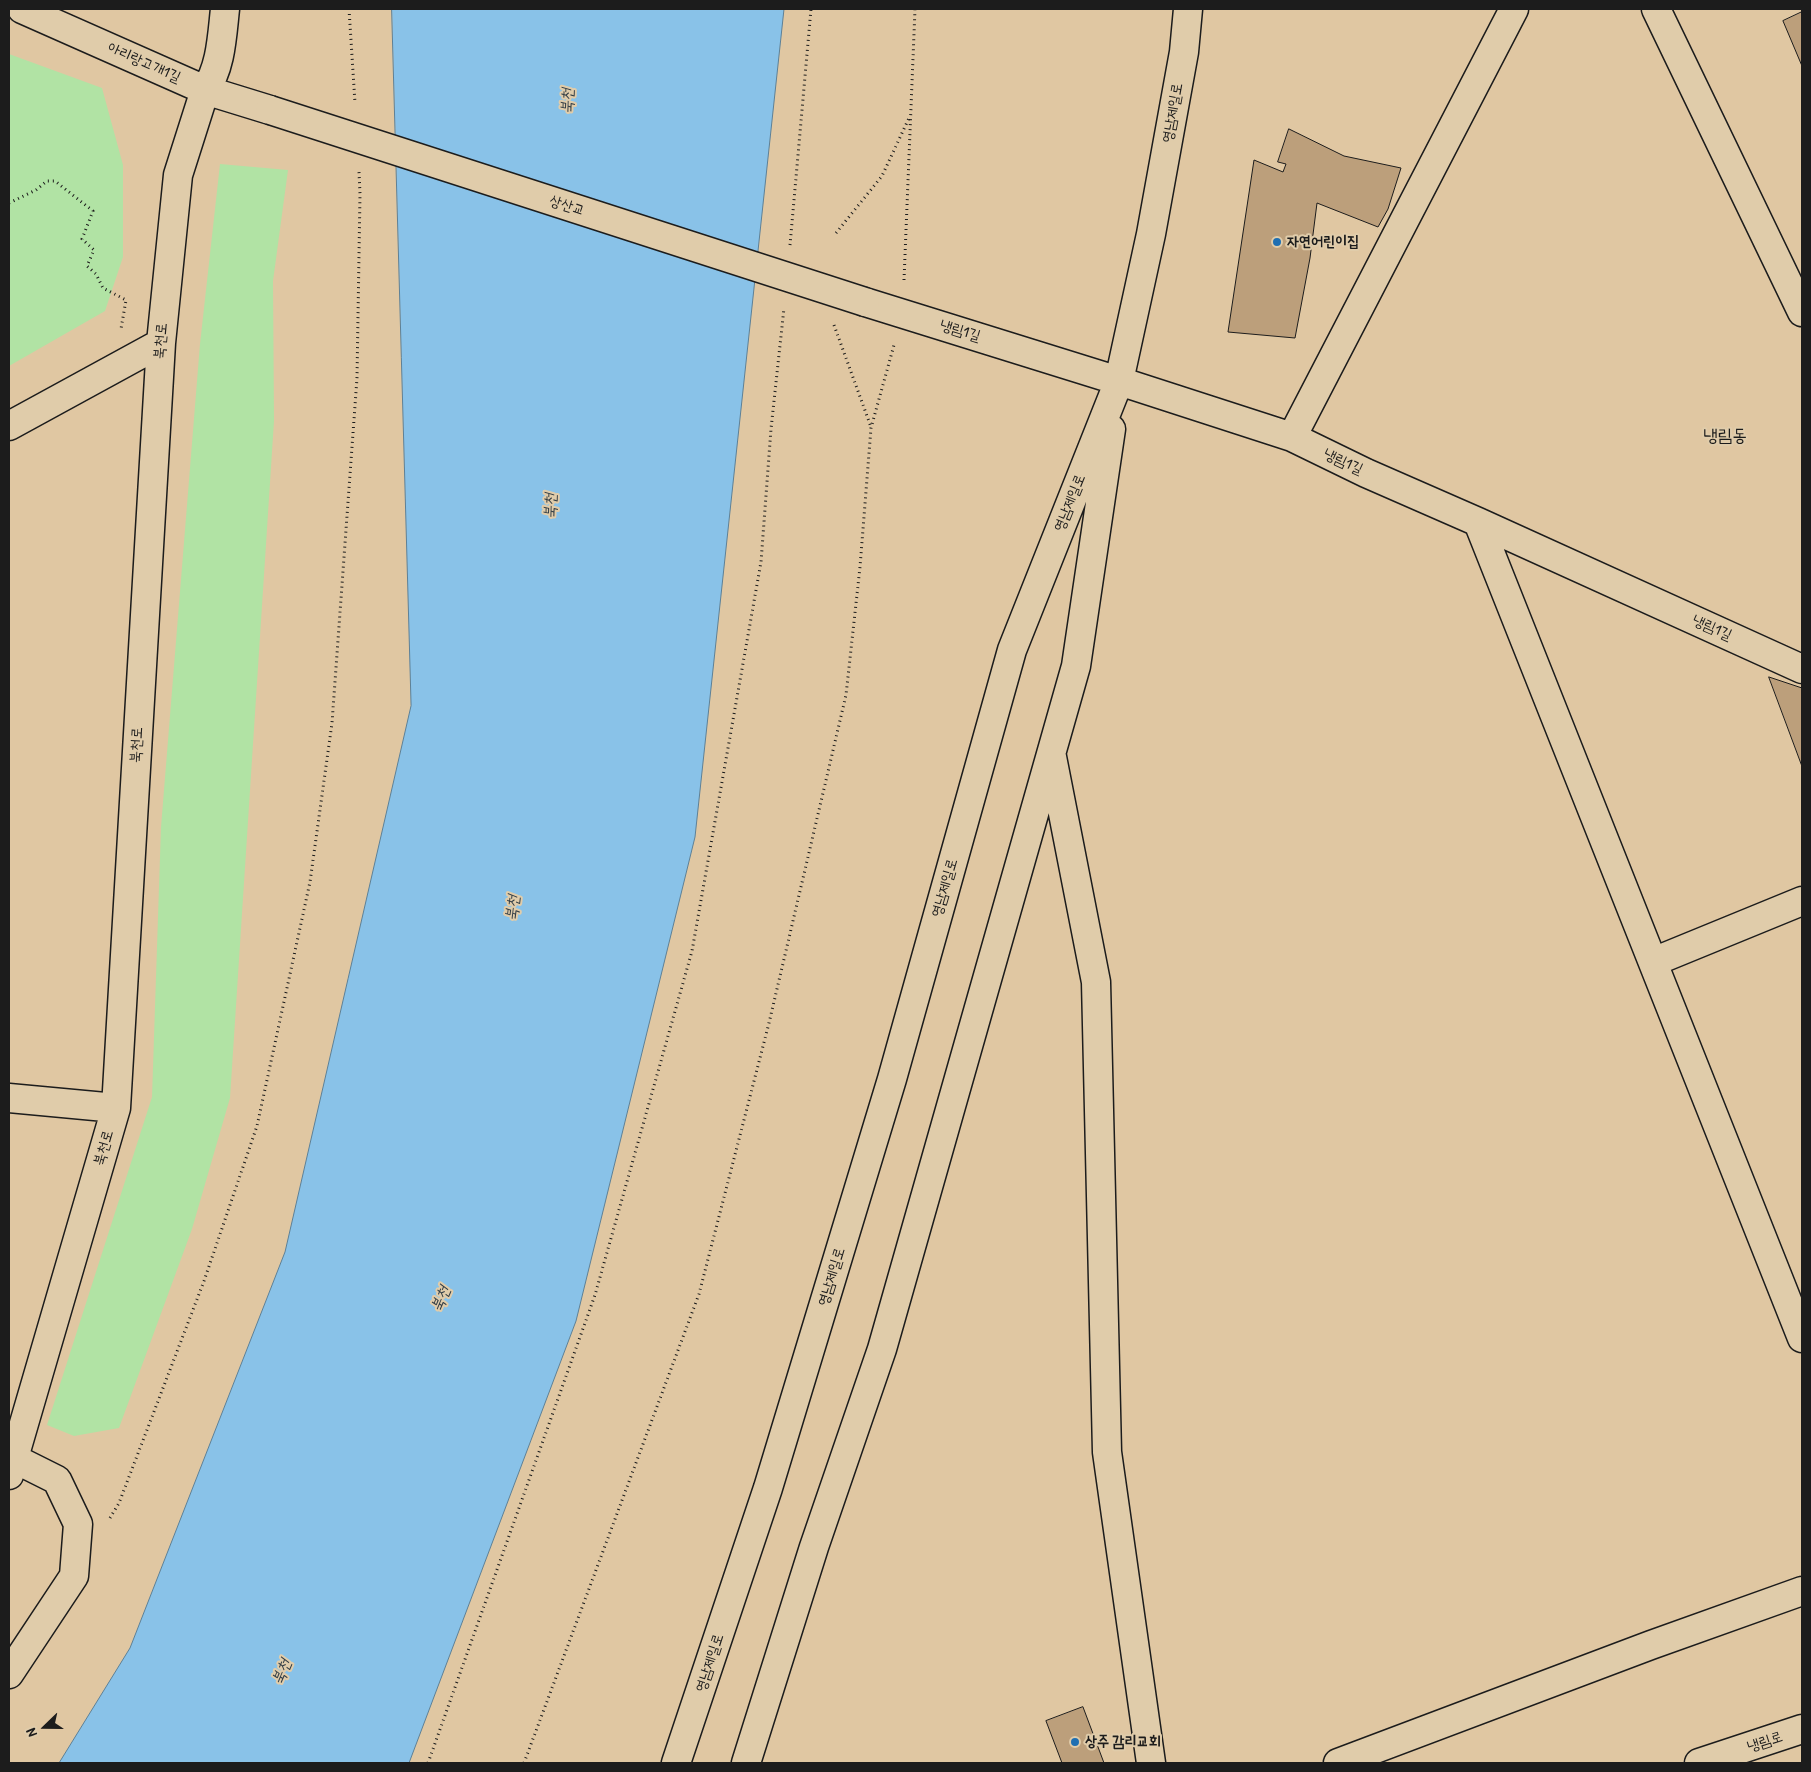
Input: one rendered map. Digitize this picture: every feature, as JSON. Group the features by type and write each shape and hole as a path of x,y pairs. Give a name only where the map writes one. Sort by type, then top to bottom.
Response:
{"street":[{"name":"아리랑고개1길","path":"22,9 205,90 270,110"},
{"name":"북천로","path":"10,1463 116,1108 160,344 178,175 205,90 211,82 221,46 225,9"},
{"name":"영남제일로","path":"676,1763 768,1488 892,1079 1012,650 1119,381 1152,234 1184,52 1188,9"},
{"path":"1292,438 1514,9"},
{"path":"1656,9 1802,312"},
{"name":"상산교","path":"270,110 865,302"},
{"name":"냉림1길","path":"865,302 1119,381 1292,438 1802,669"},
{"path":"9,426 160,344"},
{"path":"746,1763 814,1547 882,1349 1076,666 1119,381"},
{"path":"1478,522 1802,1338"},
{"path":"1051,753 1096,982 1107,1452 1151,1763"},
{"path":"1653,962 1802,901"},
{"path":"9,1098 116,1108"},
{"path":"9,1674 74,1576 78,1524 57,1480 10,1463"},
{"path":"1338,1763 1802,1591"},
{"name":"냉림로","path":"1699,1763 1802,1729"}],"path":[{"path":"349,9 355,106"},
{"path":"790,254 811,9"},
{"path":"524,1763 699,1294 769,1024 846,695 860,567 871,428 902,313 915,9"},
{"path":"836,233 882,176 910,115"},
{"path":"109,1519 119,1503 204,1281 257,1126 310,882 332,723 357,378 360,194 358,165"},
{"path":"9,203 36,190 47,181 55,181 93,211 82,239 94,250 87,266 96,274 103,288 126,300 121,331 130,361"},
{"path":"428,1763 596,1294 692,951 761,562 771,429 784,302"},
{"path":"832,318 871,428"}],"green space":[{"path":"9,54 102,88 123,165 123,257 105,311 9,366"},
{"path":"220,164 288,170 273,281 274,421 230,1098 192,1229 119,1428 74,1436 47,1425 152,1097 161,827 200,344"}],"water":[{"name":"북천","path":"392,9 784,9 695,837 576,1321 409,1763 59,1763 130,1648 285,1252 411,706"}],"building":[{"path":"1802,12 1802,66 1783,21"},
{"name":"자연어린이집","path":"1289,129 1344,156 1401,168 1388,209 1378,227 1317,203 1310,258 1295,338 1228,332 1254,160 1283,172 1286,164 1278,162"},
{"path":"1769,677 1802,688 1802,766"},
{"name":"상주 감리교회","path":"1083,1707 1104,1763 1062,1763 1046,1721"}],"place":[{"name":"자연어린이집","path":"1277,242"},
{"name":"상주 감리교회","path":"1075,1742"}],"district":[{"name":"냉림동","path":"1725,436"}]}
